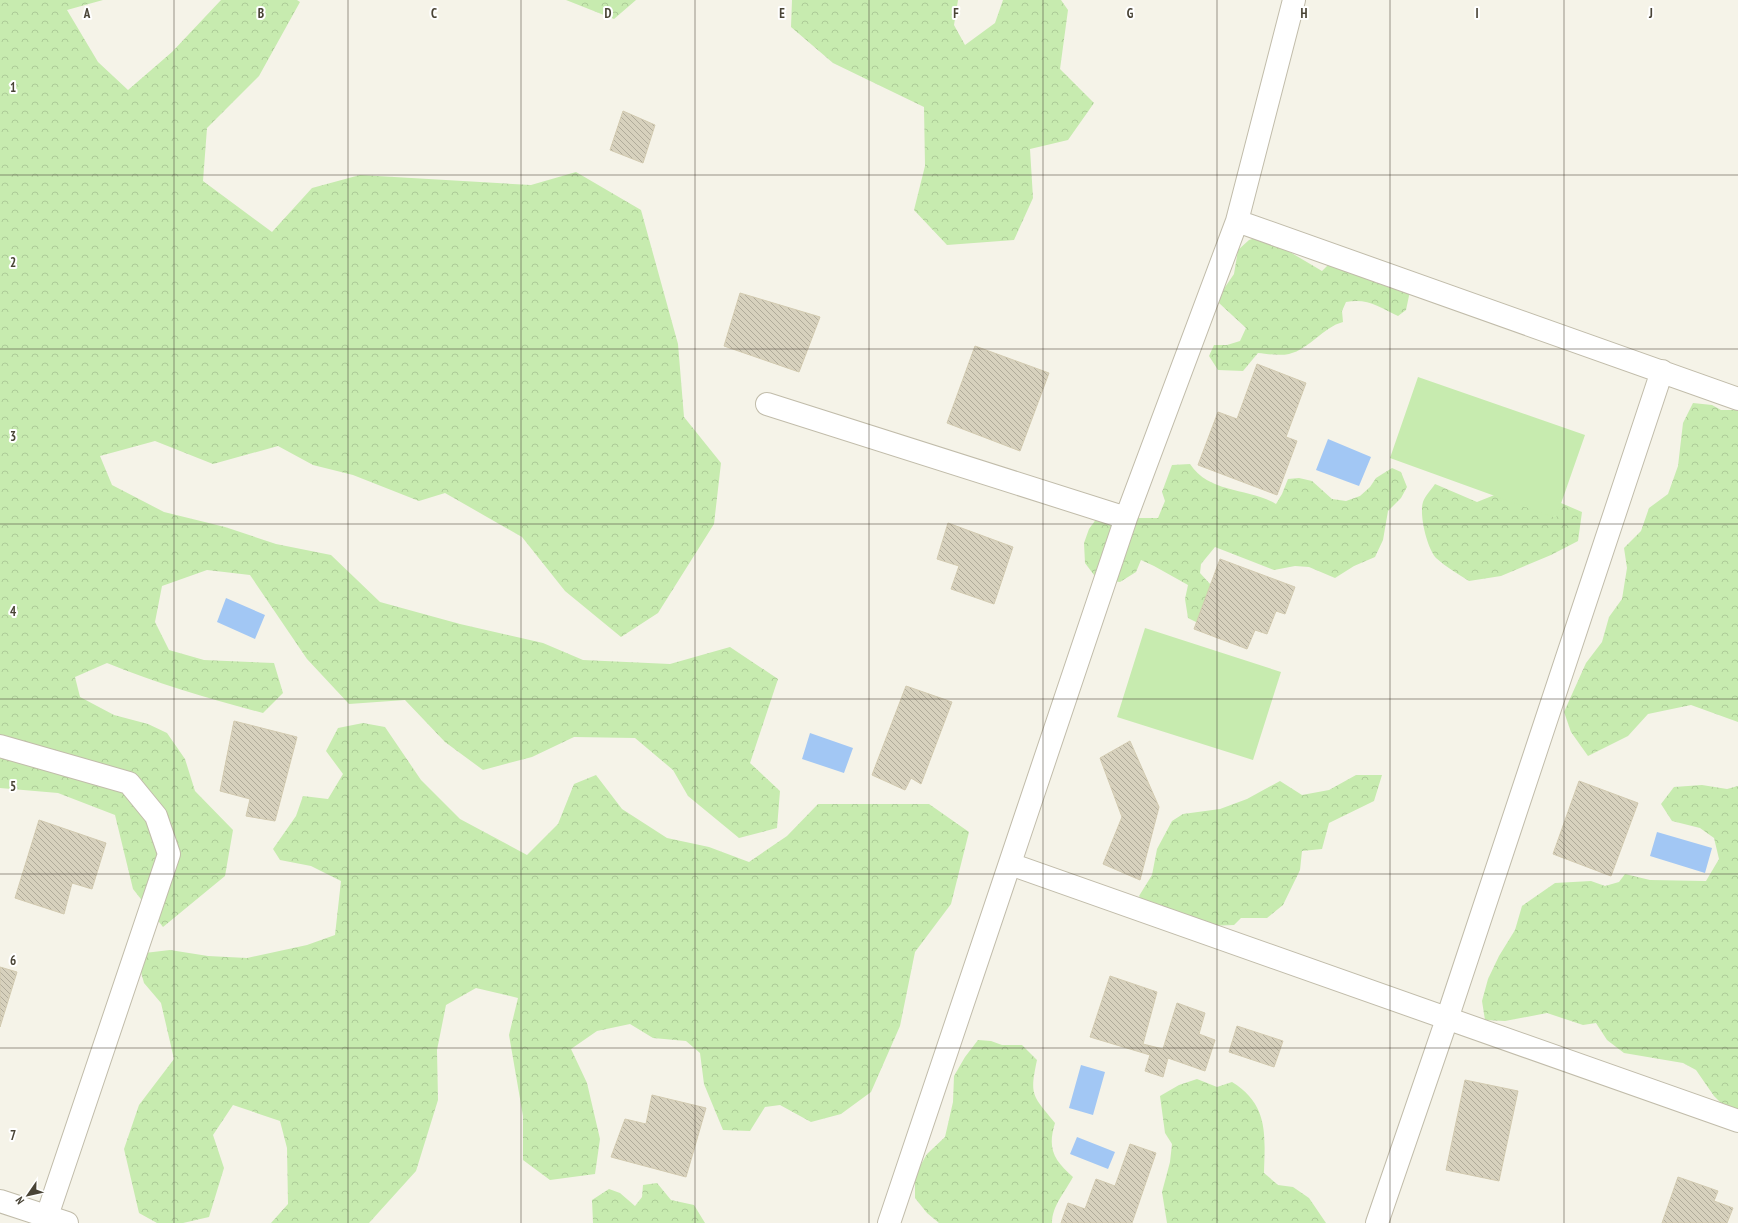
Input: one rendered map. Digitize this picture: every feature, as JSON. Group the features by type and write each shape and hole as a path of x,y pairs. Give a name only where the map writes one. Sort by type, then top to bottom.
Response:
{"street":[{"path":"889,1223 1126,518 1236,221 1294,0"},
{"path":"1236,221 1738,399"},
{"path":"1377,1223 1447,1019 1662,371"},
{"path":"767,404 1126,518"},
{"path":"0,746 130,783 156,816 169,854 47,1216"},
{"path":"1010,864 1738,1121"},
{"path":"0,1201 67,1223"}],"green space":[{"path":"0,0 103,0 67,10 98,62 128,90 172,52 221,0 297,0 300,2 259,76 207,128 203,181 272,232 312,188 360,175 531,185 576,172 641,210 678,344 684,417 721,463 714,524 658,613 621,637 565,591 522,537 445,493 419,501 353,475 313,465 278,446 213,464 155,441 100,456 112,485 164,512 225,527 276,544 331,555 380,602 460,624 543,643 583,660 670,664 730,647 778,679 750,763 780,791 777,828 739,838 688,796 673,770 635,738 574,737 532,757 483,770 445,742 405,700 349,704 307,659 250,575 207,570 162,586 155,622 169,650 204,660 274,663 283,693 263,713 184,691 107,663 75,677 80,697 114,715 148,724 167,733 185,759 195,791 233,830 225,876 163,927 133,889 115,815 58,793 0,788"},
{"path":"566,0 636,0 614,19"},
{"path":"792,0 958,0 954,25 965,45 995,23 1003,0 1061,0 1068,10 1060,69 1094,103 1068,140 1030,149 1033,198 1014,240 947,245 914,210 925,166 924,107 833,63 791,27"},
{"path":"1255,238 1273,242 1322,271 1329,264 1388,287 1410,291 1406,310 1398,316 1367,302 1346,302 1342,311 1343,322 1329,328 1303,348 1289,354 1282,355 1258,353 1243,371 1218,370 1209,356 1214,345 1227,345 1240,341 1246,328 1219,303 1221,293 1234,274 1238,250 1249,240"},
{"path":"1418,377 1585,435 1556,518 1390,458"},
{"path":"1693,403 1712,405 1721,410 1738,410 1738,722 1691,705 1648,714 1628,736 1588,756 1571,732 1564,712 1586,663 1602,642 1609,617 1622,599 1627,568 1624,548 1641,531 1649,508 1668,494 1678,466 1683,423"},
{"path":"1190,464 1198,474 1208,481 1265,499 1276,504 1288,479 1299,478 1312,481 1332,499 1346,501 1360,496 1370,487 1376,478 1392,468 1401,472 1407,487 1401,498 1388,511 1383,540 1375,557 1354,566 1335,578 1309,567 1295,566 1274,570 1215,547 1201,564 1200,573 1222,597 1210,629 1188,618 1185,599 1188,585 1154,566 1141,560 1136,572 1120,582 1097,579 1085,563 1084,543 1089,529 1097,518 1118,510 1139,518 1158,518 1165,501 1162,492 1172,465"},
{"path":"1435,484 1477,502 1502,492 1554,500 1582,512 1578,541 1551,555 1501,576 1469,581 1436,558 1427,539 1423,523 1422,508 1424,500"},
{"path":"1145,628 1281,672 1253,760 1117,717"},
{"path":"363,723 385,727 421,780 460,819 527,855 558,824 574,784 596,775 622,809 667,838 709,847 749,862 787,836 818,804 929,804 969,832 951,904 915,952 900,1026 871,1092 841,1114 811,1122 780,1105 765,1107 750,1131 723,1130 704,1084 700,1053 686,1041 653,1038 630,1024 597,1031 571,1049 587,1083 600,1139 595,1174 550,1180 523,1160 523,1116 509,1035 518,998 476,988 446,1005 437,1050 438,1100 416,1171 369,1223 271,1223 288,1204 287,1148 280,1121 233,1105 213,1135 224,1168 209,1217 183,1223 157,1223 139,1213 124,1149 139,1105 174,1059 161,1003 144,983 136,954 170,950 208,956 247,958 307,945 335,935 341,881 311,866 280,860 273,849 296,816 303,796 328,799 343,774 326,751 338,728"},
{"path":"1356,775 1382,775 1374,801 1329,823 1322,849 1302,851 1300,870 1283,905 1267,918 1241,918 1234,925 1208,926 1155,917 1139,896 1152,875 1157,849 1172,821 1183,814 1220,809 1247,799 1280,781 1302,795 1329,790"},
{"path":"1702,785 1727,789 1738,786 1738,1120 1714,1096 1696,1070 1683,1063 1624,1053 1607,1040 1596,1023 1583,1025 1547,1013 1505,1021 1485,1020 1482,1001 1488,979 1499,956 1515,930 1522,906 1555,883 1591,881 1605,886 1619,882 1625,874 1650,880 1706,881 1719,859 1714,838 1700,828 1672,821 1661,804 1674,787"},
{"path":"978,1040 991,1041 1002,1045 1022,1045 1037,1060 1033,1089 1038,1101 1055,1123 1052,1140 1054,1153 1061,1165 1073,1177 1054,1211 1052,1223 939,1223 927,1213 915,1198 915,1181 920,1166 927,1154 945,1137 953,1102 954,1076 965,1057"},
{"path":"1197,1079 1217,1087 1232,1082 1244,1091 1253,1101 1259,1111 1264,1134 1264,1173 1278,1185 1293,1187 1309,1198 1326,1223 1167,1223 1162,1192 1170,1162 1172,1144 1165,1133 1160,1096 1179,1085"},
{"path":"657,1183 671,1200 694,1205 705,1223 593,1223 592,1200 609,1189 620,1193 635,1206 642,1197 643,1185"}],"water":[{"path":"1328,439 1371,457 1359,486 1316,470"},
{"path":"226,598 265,615 255,639 217,622"},
{"path":"810,733 853,748 844,773 802,759"},
{"path":"1657,832 1712,848 1705,873 1650,856"},
{"path":"1081,1065 1105,1072 1093,1115 1069,1108"},
{"path":"1077,1137 1115,1152 1108,1169 1070,1154"}],"building":[{"path":"623,111 655,125 643,163 610,150"},
{"path":"740,293 820,317 799,372 724,346"},
{"path":"975,346 1049,373 1020,451 947,423"},
{"path":"1257,364 1306,383 1286,437 1297,441 1277,495 1198,465 1218,412 1237,419"},
{"path":"948,523 1013,547 994,604 951,589 959,566 937,559"},
{"path":"1220,559 1295,587 1285,614 1276,611 1267,634 1255,630 1247,649 1194,629"},
{"path":"906,686 952,702 921,784 911,778 905,790 872,775"},
{"path":"234,721 297,737 275,821 246,816 250,799 220,791"},
{"path":"1130,741 1159,807 1140,880 1103,864 1122,817 1100,758"},
{"path":"1579,781 1638,803 1611,876 1553,854"},
{"path":"39,820 106,843 92,889 72,883 64,914 15,898"},
{"path":"0,967 17,972 0,1027"},
{"path":"1110,976 1157,992 1143,1044 1163,1049 1177,1003 1205,1013 1199,1034 1215,1040 1205,1071 1168,1058 1163,1077 1145,1071 1150,1055 1090,1037"},
{"path":"1237,1026 1283,1041 1274,1067 1229,1052"},
{"path":"1465,1080 1518,1091 1499,1181 1446,1170"},
{"path":"652,1095 706,1108 686,1177 611,1157 625,1119 646,1124"},
{"path":"1130,1144 1156,1153 1132,1223 1061,1223 1068,1203 1085,1209 1096,1179 1115,1186"},
{"path":"1678,1177 1718,1191 1714,1201 1733,1208 1727,1223 1662,1223"}]}
